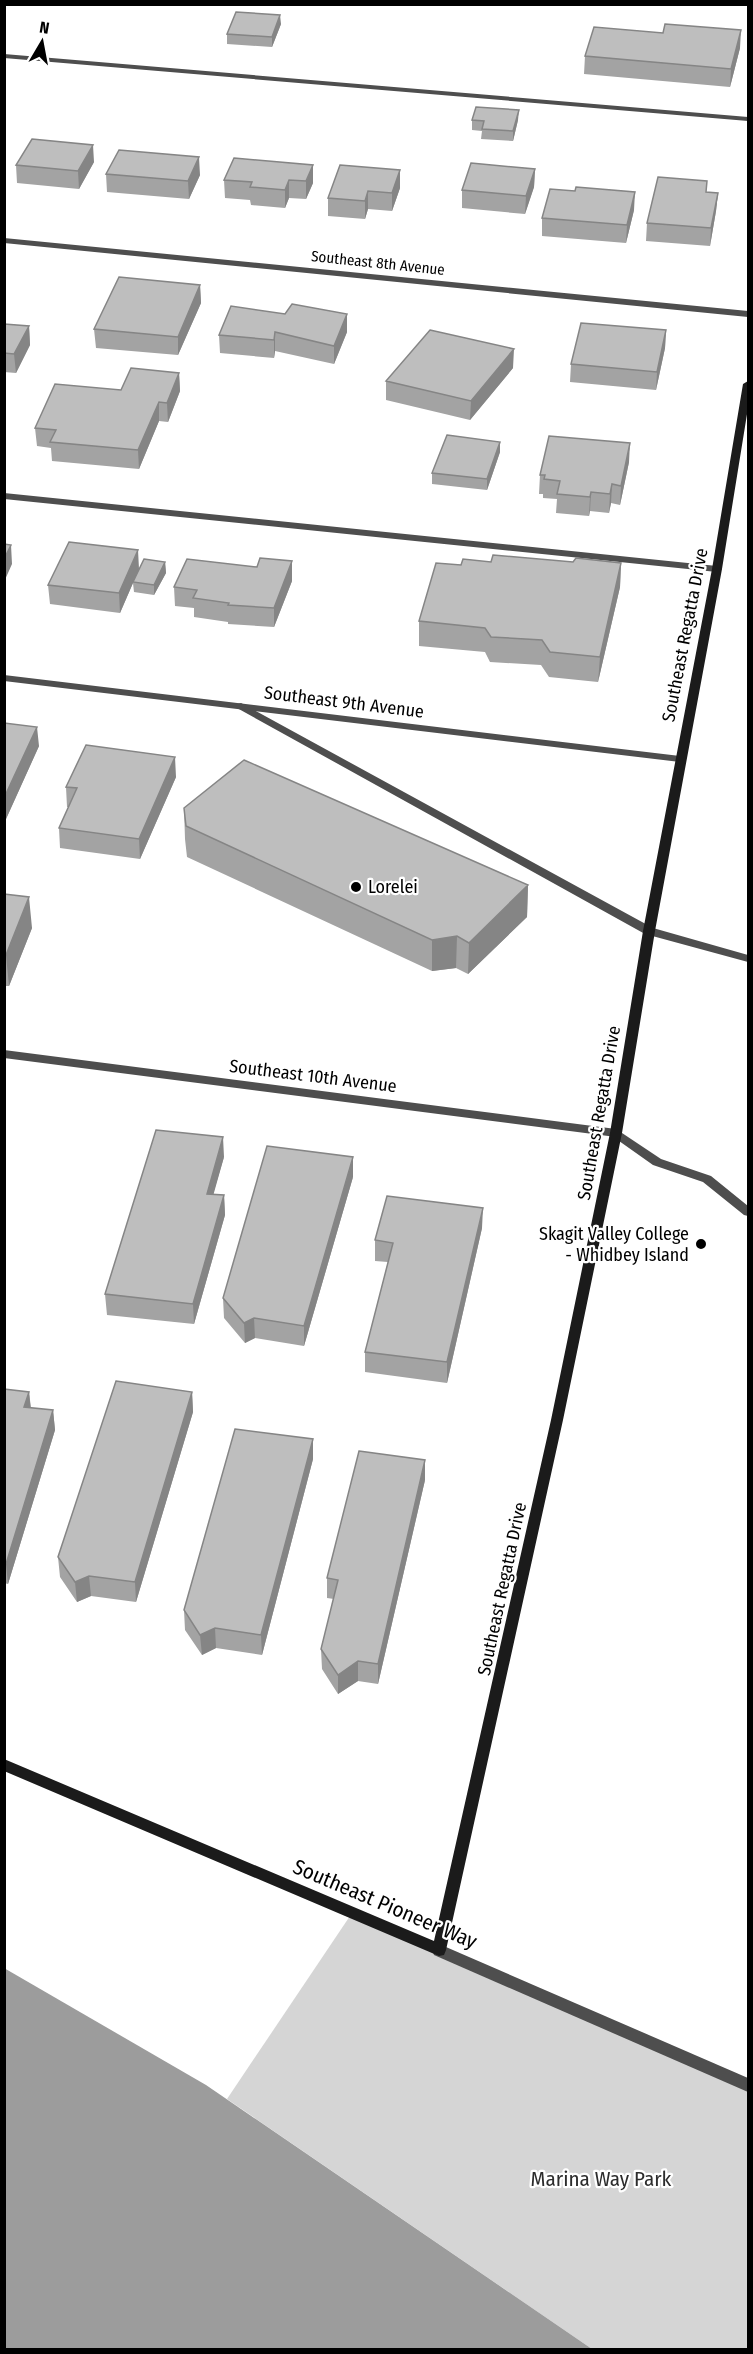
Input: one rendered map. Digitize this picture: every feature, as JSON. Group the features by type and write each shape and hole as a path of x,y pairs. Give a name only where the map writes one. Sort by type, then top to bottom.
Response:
{"main road":[{"name":"Southeast Regatta Drive","path":"439,1950 557,1420 616,1133 649,931 717,569 748,384"},
{"name":"Southeast Pioneer Way","path":"4,1765 439,1950"}],"street":[{"path":"4,56 748,118"},
{"name":"Southeast 8th Avenue","path":"4,240 748,314"},
{"path":"4,496 717,569"},
{"name":"Southeast 9th Avenue","path":"4,678 680,759"},
{"path":"241,706 649,931 748,959"},
{"name":"Southeast 10th Avenue","path":"4,1054 616,1133"},
{"path":"616,1133 657,1162 707,1179 748,1212"},
{"name":"Southeast Pioneer Way","path":"439,1950 748,2085"}],"green space":[{"name":"Marina Way Park","path":"352,1913 748,2085 748,2349 592,2349 227,2099"}],"shaded area":[{"path":"4,1968 206,2085 592,2349 5,2349"}],"building":[{"path":"236,12 280,15 272,37 227,34"},
{"path":"665,24 741,30 731,69 585,56 594,27 663,33"},
{"path":"476,107 519,110 513,131 482,129 484,121 472,120"},
{"path":"32,139 93,145 78,171 16,165"},
{"path":"119,150 199,157 188,181 106,174"},
{"path":"234,158 313,165 306,181 289,180 285,190 250,187 252,182 224,180"},
{"path":"471,163 535,169 526,196 462,190"},
{"path":"340,165 400,170 392,193 368,191 365,201 328,198"},
{"path":"658,177 707,181 706,192 718,193 711,228 647,223"},
{"path":"576,187 635,192 627,225 542,218 550,189 575,191"},
{"path":"119,277 200,285 178,337 94,329"},
{"path":"292,304 347,314 334,346 275,332 274,340 219,335 231,306 285,314"},
{"path":"581,323 666,330 657,372 571,364"},
{"path":"4,324 29,326 14,354 4,353"},
{"path":"430,330 514,349 471,401 386,381"},
{"path":"131,368 179,373 167,403 159,402 138,450 50,442 56,430 35,428 55,384 121,390"},
{"path":"447,435 500,442 487,479 432,473"},
{"path":"549,436 630,443 621,486 612,484 610,494 591,492 590,497 557,494 560,481 544,479 545,475 540,475"},
{"path":"69,542 138,550 119,593 48,585"},
{"path":"4,544 11,545 4,559"},
{"path":"493,555 573,562 576,558 621,563 600,657 550,652 542,640 491,637 485,628 419,621 436,563 461,565 463,559 491,562"},
{"path":"260,558 292,561 274,608 228,605 229,603 193,598 197,590 174,587 187,559 257,567"},
{"path":"144,559 165,562 154,585 133,582"},
{"path":"4,723 37,727 4,798"},
{"path":"86,745 175,757 139,839 59,828 77,788 66,787"},
{"name":"Lorelei","path":"244,760 528,885 469,943 457,936 432,940 186,826 184,808"},
{"path":"4,894 29,897 6,955 4,955"},
{"path":"156,1130 223,1137 207,1194 224,1195 193,1304 105,1294"},
{"path":"267,1146 353,1157 304,1326 254,1318 244,1323 223,1298"},
{"path":"387,1196 483,1208 447,1362 365,1352 393,1243 375,1240"},
{"path":"116,1381 192,1392 135,1582 89,1576 75,1582 58,1557"},
{"path":"4,1389 29,1392 24,1407 53,1410 6,1564 4,1564"},
{"path":"235,1429 313,1439 261,1635 215,1628 200,1635 184,1610"},
{"path":"359,1451 425,1460 378,1664 358,1661 338,1675 321,1649 338,1580 327,1578"}],"place":[{"name":"Lorelei","path":"356,887"},
{"name":"Skagit Valley College - Whidbey Island","path":"701,1244"}]}
